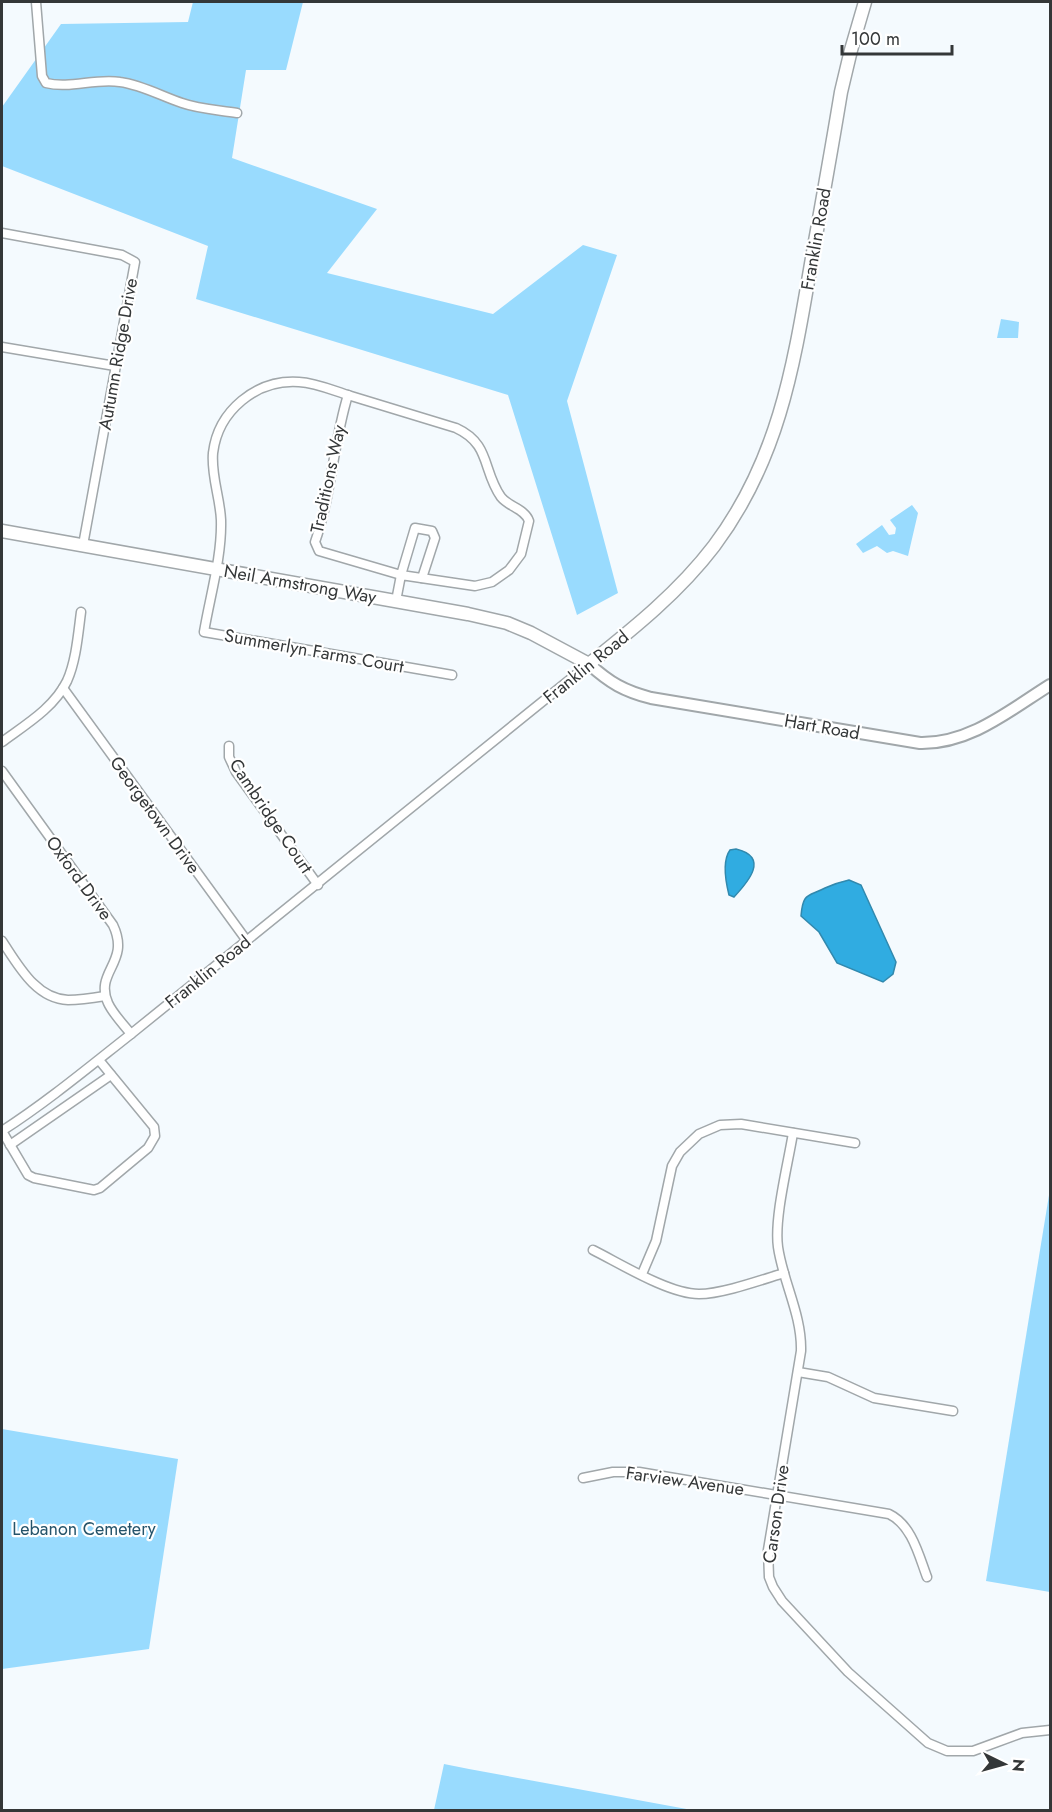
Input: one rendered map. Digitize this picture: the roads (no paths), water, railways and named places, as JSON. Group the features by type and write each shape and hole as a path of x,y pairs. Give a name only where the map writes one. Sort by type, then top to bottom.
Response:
{"main road":[{"name":"Franklin Road","path":"589,664 668,598 695,569 736,513 762,465 790,382 841,92 865,2"},
{"name":"Neil Armstrong Way","path":"2,531 468,614 507,623 589,664"}],"street":[{"path":"36,2 42,76 46,83 56,85 119,81 184,104 237,113"},
{"name":"Autumn Ridge Drive","path":"2,233 122,255 135,261 83,545"},
{"path":"2,350 115,366"},
{"name":"Traditions Way","path":"215,569 221,520 212,469 215,440 224,420 243,399 265,386 278,383 310,383 456,428 473,437 479,445 500,494 506,502 528,517 530,521 522,554 509,570 492,582 475,586 401,574 319,551 315,542 329,490 334,448 348,395"},
{"path":"396,601 401,574 415,528 432,531 435,538 422,578"},
{"name":"Summerlyn Farms Court","path":"215,569 204,632 452,675"},
{"path":"2,742 41,712 63,688 73,663 81,612"},
{"name":"Hart Road","path":"589,664 620,688 651,698 920,744 957,739 999,717 1050,685"},
{"name":"Franklin Road","path":"2,1131 99,1060 589,664"},
{"name":"Georgetown Drive","path":"63,688 247,941"},
{"name":"Cambridge Court","path":"228,746 229,757 236,772 318,885"},
{"name":"Oxford Drive","path":"2,771 118,935 119,950 105,980 105,996"},
{"path":"2,941 30,980 45,994 71,1000 105,996 110,1008 131,1034"},
{"path":"2,1131 28,1174 34,1178 94,1190 100,1188 148,1148 155,1136 154,1127 99,1060"},
{"path":"10,1145 111,1075"},
{"path":"642,1274 656,1241 672,1166 687,1144 709,1129 730,1124 855,1143"},
{"name":"Carson Drive","path":"793,1133 777,1233 778,1249 802,1339 768,1556 769,1576 775,1592 848,1672 917,1736 932,1746 960,1753 982,1749 1023,1733 1050,1730"},
{"path":"593,1250 672,1288 699,1294 784,1273"},
{"path":"798,1372 828,1377 874,1398 953,1411"},
{"name":"Farview Avenue","path":"583,1478 613,1472 639,1472 876,1511 893,1516 905,1527 927,1577"}],"park label":[{"name":"Lebanon Cemetery","path":"84,1529"}]}
